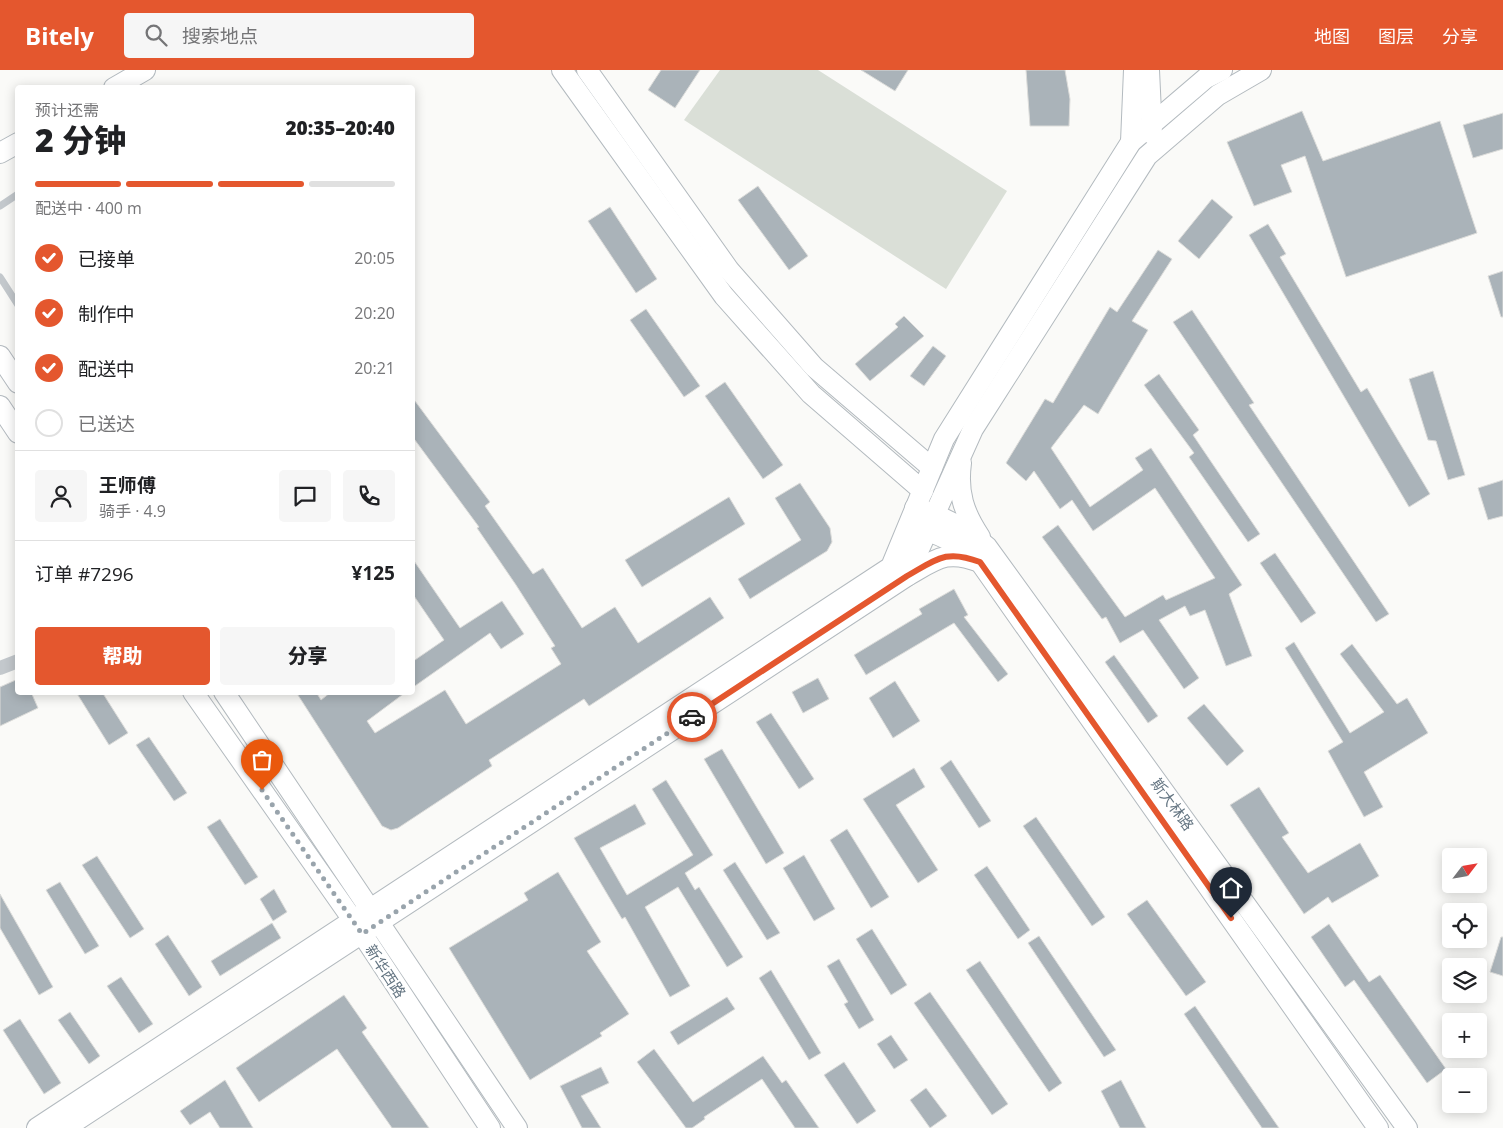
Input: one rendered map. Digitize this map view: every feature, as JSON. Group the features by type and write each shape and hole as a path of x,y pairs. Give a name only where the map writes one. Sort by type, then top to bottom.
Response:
{"main road":[{"path":"119,85 145,70"},
{"name":"斯大林路","path":"562,70 724,296 921,513 965,548 984,555 1407,1128"},
{"path":"587,70 730,270 814,367 932,468"},
{"path":"1131,142 1134,70"},
{"path":"1149,70 1150,127 1156,148"},
{"path":"899,571 921,513 932,468 953,424 1131,142 1206,78 1222,70"},
{"path":"921,513 963,449 973,428 1147,156 1218,95 1261,70"},
{"path":"0,153 15,145"},
{"path":"0,356 15,377"},
{"path":"0,406 15,428"},
{"path":"37,1128 365,922 899,571 950,555 984,555 961,499 959,480 963,449"},
{"name":"斯大林路","path":"984,555 1378,1128"},
{"name":"新华西路","path":"195,695 517,1128"},
{"name":"新华西路","path":"226,695 490,1128"},
{"path":"66,1128 365,922"}],"street":[{"path":"0,668 15,662"}],"lane":[{"path":"0,206 15,196"},
{"path":"0,277 15,300"}],"shaded area":[{"path":"720,70 818,70 1007,191 946,289 684,120"}],"building":[{"path":"661,70 700,70 675,108 648,90"},
{"path":"861,70 908,70 895,91"},
{"path":"1026,70 1065,70 1070,99 1069,126 1030,126"},
{"path":"1302,111 1323,161 1440,121 1477,233 1346,277 1305,156 1281,165 1292,192 1254,206 1227,142"},
{"path":"1503,113 1503,149 1473,158 1463,125"},
{"path":"758,186 808,256 789,270 738,200"},
{"path":"1212,199 1233,217 1199,259 1178,241"},
{"path":"610,207 657,279 636,293 588,221"},
{"path":"1268,224 1286,254 1280,257 1361,392 1367,388 1430,494 1409,507 1249,235"},
{"path":"1158,250 1172,259 1132,321 1148,330 1098,414 1084,405 1051,448 1090,507 1143,470 1135,458 1151,448 1242,585 1229,594 1252,656 1226,666 1205,610 1190,616 1185,606 1159,620 1199,678 1184,689 1143,630 1120,643 1106,617 1102,619 1042,537 1058,525 1125,617 1163,595 1166,600 1215,578 1155,488 1093,531 1072,500 1060,509 1034,471 1026,481 1006,463 1045,399 1053,403 1110,307 1117,312"},
{"path":"1503,271 1503,317 1501,317 1488,276"},
{"path":"646,309 700,386 684,397 630,320"},
{"path":"1192,310 1254,403 1249,405 1389,614 1376,622 1173,322"},
{"path":"904,316 924,336 870,381 855,364 898,327 895,324"},
{"path":"933,346 946,356 924,386 910,376"},
{"path":"1433,371 1465,475 1448,480 1436,441 1428,440 1409,379"},
{"path":"1159,374 1199,430 1193,435 1260,534 1248,542 1189,457 1194,453 1144,385"},
{"path":"725,382 783,465 763,479 705,396"},
{"path":"415,401 490,502 485,506 533,574 543,568 582,628 615,607 638,643 710,597 724,618 589,706 584,699 489,760 492,766 398,828 391,830 382,826 298,695 318,695 321,700 327,695 402,695 367,721 375,733 445,690 466,724 561,664 551,648 555,646 477,528 479,527 415,440"},
{"path":"1503,480 1503,516 1488,520 1478,488"},
{"path":"800,483 830,528 832,542 827,551 750,599 738,579 801,540 775,498"},
{"path":"729,497 745,524 642,587 625,560"},
{"path":"1275,553 1316,613 1301,623 1260,563"},
{"path":"415,562 460,628 502,601 524,634 501,649 490,633 415,686 415,660 444,640 415,597"},
{"path":"954,589 968,615 964,617 1008,674 998,682 954,623 866,675 854,655 922,614 919,609"},
{"path":"1294,642 1350,733 1384,712 1340,654 1352,644 1397,704 1407,698 1428,733 1364,772 1383,807 1364,817 1328,751 1343,742 1285,648"},
{"path":"1114,655 1158,716 1148,723 1105,662"},
{"path":"818,678 829,699 803,713 792,692"},
{"path":"15,680 15,695 32,695 38,708 0,726 0,687"},
{"path":"895,681 920,721 893,738 869,698"},
{"path":"78,695 104,695 128,733 109,745"},
{"path":"1204,704 1244,751 1227,766 1187,718"},
{"path":"771,713 814,779 799,789 756,722"},
{"path":"149,737 187,793 174,801 136,745"},
{"path":"722,749 784,853 766,864 704,759"},
{"path":"951,760 991,821 979,828 940,768"},
{"path":"914,768 925,787 896,805 938,870 918,883 863,799"},
{"path":"666,780 713,855 685,873 695,890 699,887 743,957 727,967 678,887 645,907 690,986 670,997 625,917 622,919 574,838 635,804 646,824 600,848 627,895 693,855 652,789"},
{"path":"1259,787 1289,833 1282,837 1308,873 1360,843 1379,876 1332,903 1328,897 1304,914 1230,805"},
{"path":"1036,817 1105,917 1092,926 1023,826"},
{"path":"220,819 258,877 245,885 207,827"},
{"path":"847,829 889,897 871,908 830,840"},
{"path":"804,855 835,909 814,921 783,868"},
{"path":"97,856 144,929 130,938 82,865"},
{"path":"735,862 780,933 767,940 723,870"},
{"path":"987,866 1030,930 1018,939 974,875"},
{"path":"558,872 601,942 587,951 629,1014 600,1033 602,1036 530,1080 449,948 528,900 524,893"},
{"path":"60,882 99,946 85,954 46,890"},
{"path":"274,889 287,912 273,921 260,899"},
{"path":"0,894 53,987 39,995 0,928"},
{"path":"1147,900 1206,982 1186,996 1127,914"},
{"path":"272,923 281,938 220,976 211,961"},
{"path":"1329,924 1369,982 1380,975 1445,1068 1442,1068 1442,1072 1427,1083 1354,980 1345,987 1311,937"},
{"path":"872,929 907,985 891,995 856,939"},
{"path":"168,935 202,987 189,996 155,944"},
{"path":"1039,936 1116,1050 1104,1057 1028,943"},
{"path":"1501,937 1503,937 1503,976 1490,972"},
{"path":"839,959 874,1020 859,1029 844,1004 848,1002 827,966"},
{"path":"980,961 1062,1083 1049,1092 966,970"},
{"path":"771,970 821,1053 809,1060 759,978"},
{"path":"121,977 153,1024 139,1033 107,986"},
{"path":"930,992 1008,1104 992,1115 914,1003"},
{"path":"344,995 367,1028 362,1032 429,1128 392,1128 337,1049 259,1102 236,1068"},
{"path":"727,997 735,1009 678,1045 670,1032"},
{"path":"1195,1006 1279,1128 1262,1128 1184,1014"},
{"path":"70,1012 100,1056 89,1064 58,1020"},
{"path":"20,1019 61,1083 44,1094 3,1030"},
{"path":"891,1035 908,1060 894,1069 877,1044"},
{"path":"654,1049 693,1102 763,1056 782,1083 786,1080 819,1128 795,1128 762,1079 704,1117 705,1119 692,1128 686,1128 637,1062"},
{"path":"844,1062 876,1111 857,1124 824,1075"},
{"path":"601,1067 609,1083 581,1096 601,1128 582,1128 560,1086"},
{"path":"225,1080 253,1128 220,1128 210,1112 190,1125 180,1111"},
{"path":"1121,1080 1146,1128 1120,1128 1101,1091"},
{"path":"926,1088 947,1116 930,1128 910,1100"}],"way so far":[{"path":"262,790 362,934 692,717"}],"route":[{"path":"692,717 907,576 932,562 950,555 962,555 980,562 1231,918"}]}
